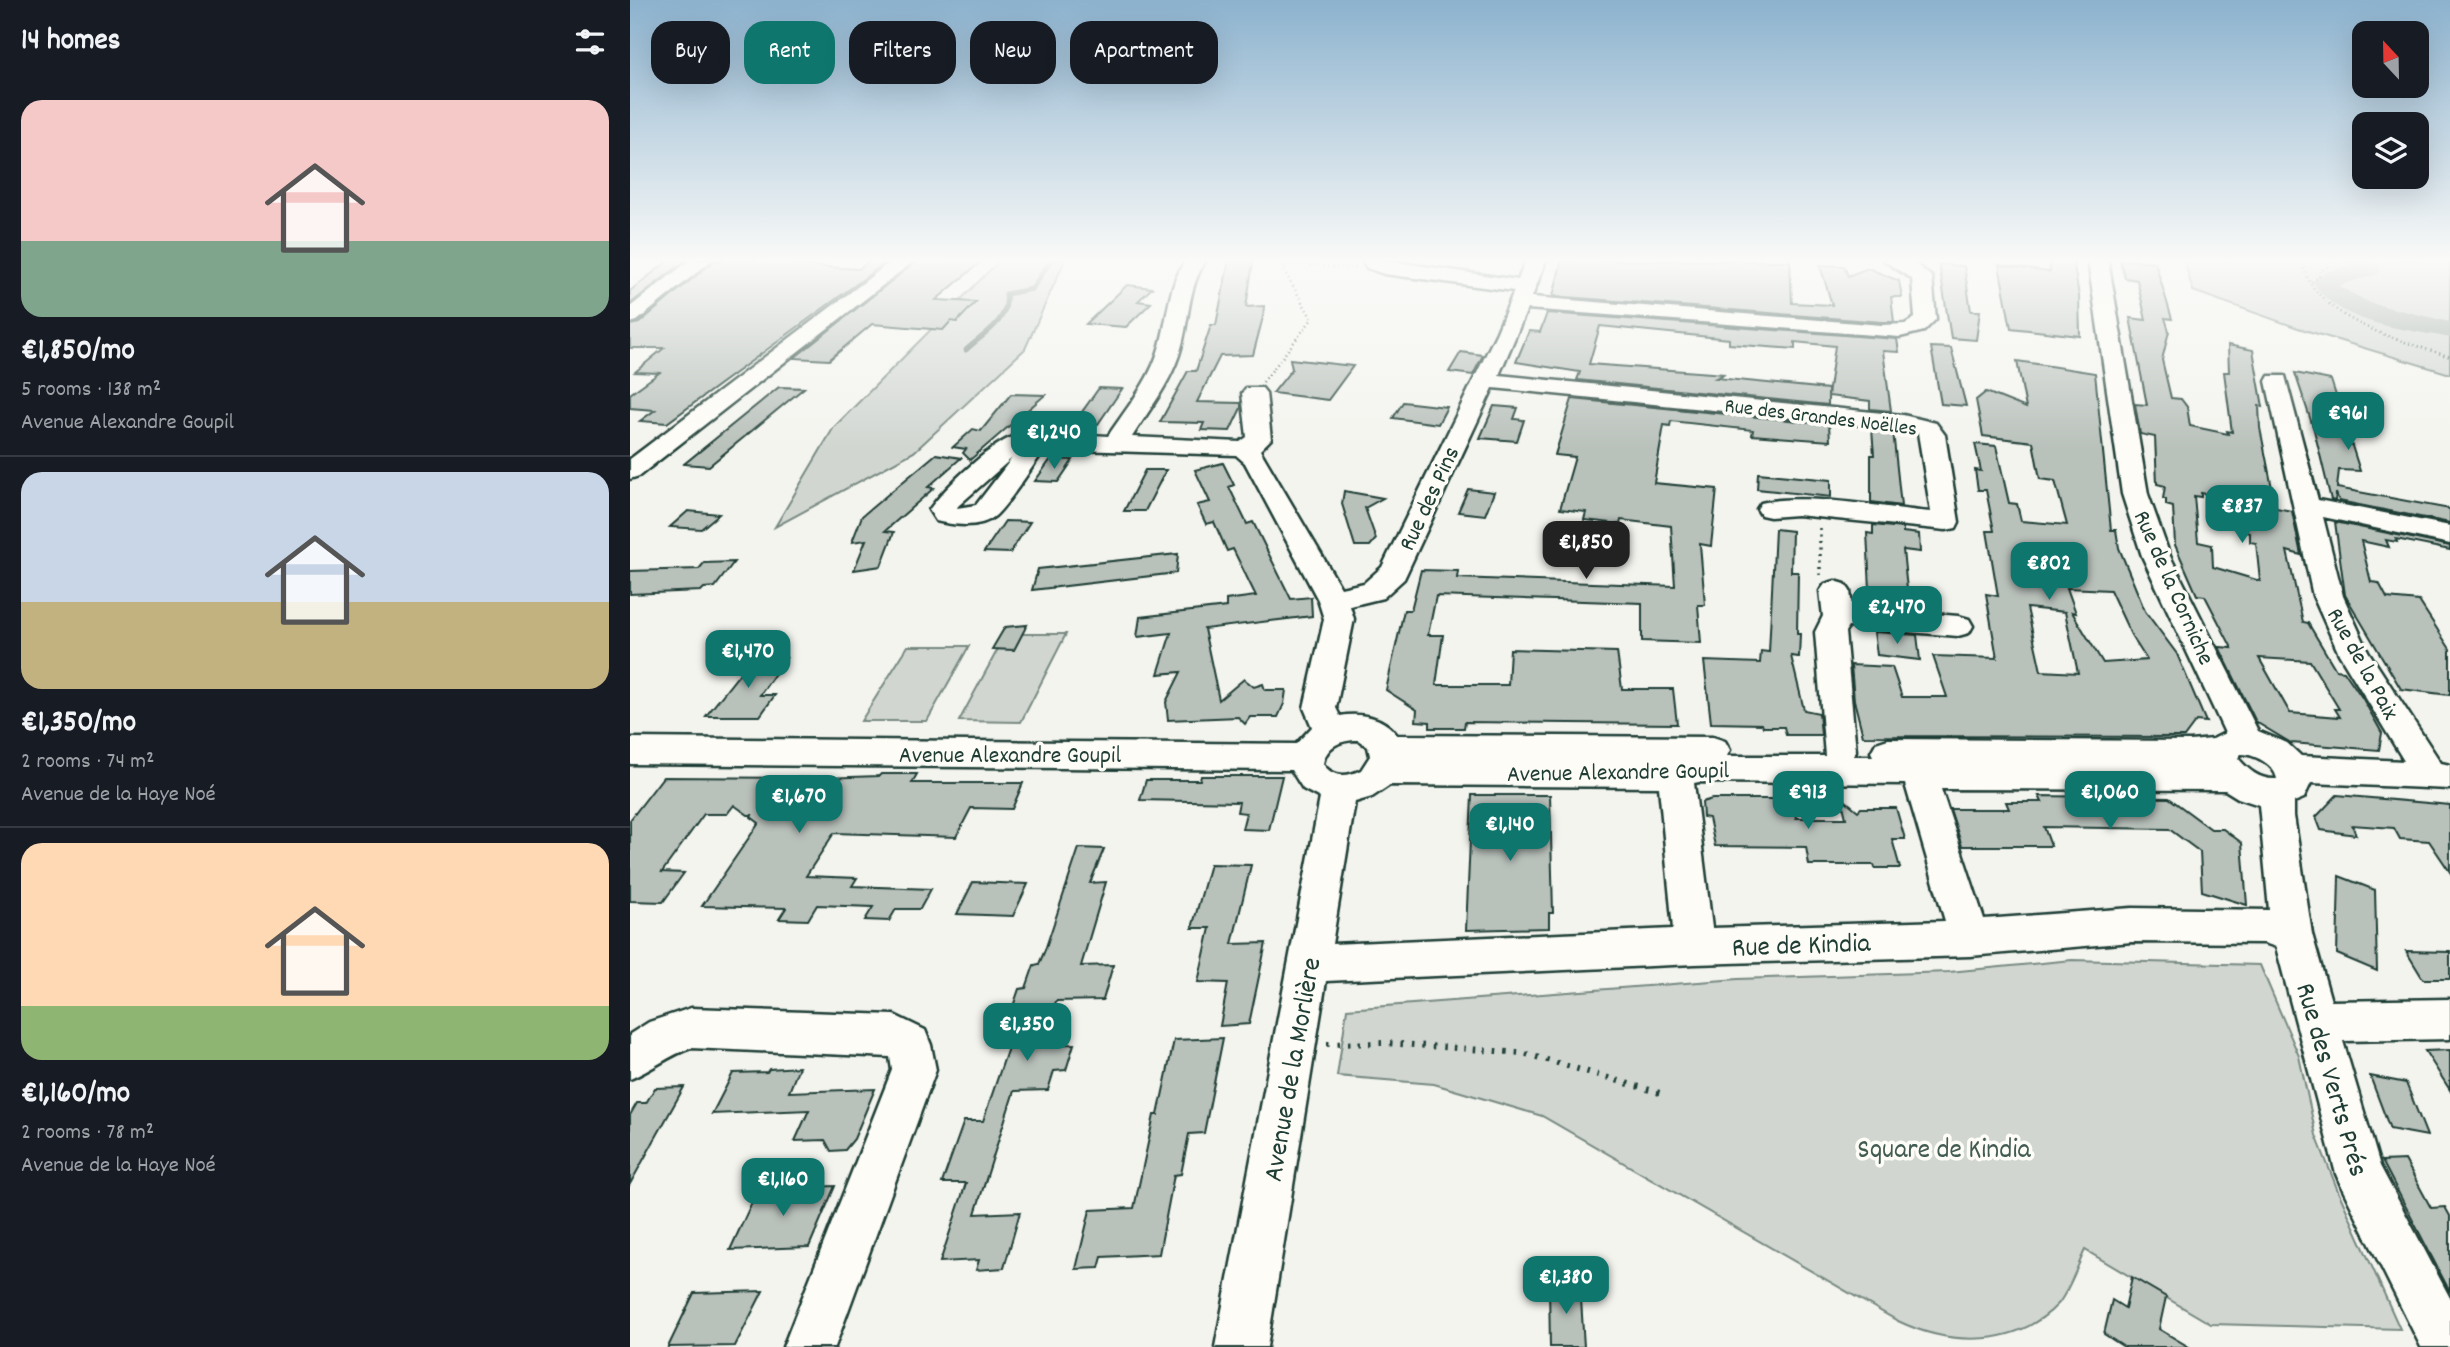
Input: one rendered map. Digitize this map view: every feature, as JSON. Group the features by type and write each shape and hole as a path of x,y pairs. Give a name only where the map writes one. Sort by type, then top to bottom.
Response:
{"street":[{"path":"630,471 823,323"},
{"path":"1116,443 1162,369 1170,351 1174,323"},
{"name":"Rue des Pins","path":"1334,600 1373,591 1394,572 1511,323"},
{"path":"1801,323 1882,331 1904,331 1923,323"},
{"name":"Rue de la Corniche","path":"2108,323 2135,494 2233,756"},
{"name":"Rue des Grandes Noëlles","path":"1484,380 1903,422 1927,428 1933,435 1946,522 1820,509 1770,509"},
{"name":"Rue de la Paix","path":"2277,381 2328,596 2354,654 2440,776"},
{"path":"1245,450 1259,439 1254,393"},
{"path":"1038,441 1232,447 1245,450 1255,458 1334,600 1339,619 1325,720 1306,757 1306,766 1316,783 1339,790 1364,786 1385,760 1383,740 1365,728 1342,727 1325,720"},
{"path":"2307,506 2450,535"},
{"path":"1839,751 1830,632 1837,604 1958,626"},
{"path":"1264,757 1325,720"},
{"name":"Avenue Alexandre Goupil","path":"630,751 1306,757"},
{"name":"Avenue Alexandre Goupil","path":"1385,760 1839,751 2233,756"},
{"path":"2233,756 2253,790 2285,781 2440,776"},
{"name":"Avenue Alexandre Goupil","path":"1385,760 1654,774 1699,769 1893,769 1919,773 2001,776 2233,756"},
{"path":"1675,772 1695,946"},
{"path":"1919,773 1970,937"},
{"name":"Rue des Verts Prés","path":"2285,781 2276,816 2292,934 2359,1174 2448,1347"},
{"name":"Avenue de la Morlière","path":"1241,1347 1339,790"},
{"name":"Rue de Kindia","path":"1308,962 1970,937 2132,925 2264,926 2292,934"},
{"path":"2317,1021 2450,1019"},
{"path":"630,1059 664,1036 691,1028 894,1035 910,1045 914,1070 809,1347"}],"path":[{"path":"1254,393 1309,323"},
{"path":"2364,323 2450,357"},
{"path":"1820,509 1820,578 1837,604"},
{"path":"1294,1045 1387,1043 1523,1053 1660,1093"}],"green space":[{"path":"938,323 1037,323 1025,349 914,452 775,527 834,427"},
{"path":"2283,323 2450,323 2450,374"},
{"path":"1006,634 1066,634 1021,722 959,721"},
{"path":"908,646 969,646 927,721 861,721"},
{"name":"Square de Kindia","path":"2072,960 2260,965 2299,1056 2316,1135 2400,1329 2211,1324 2085,1250 2063,1297 2043,1317 2004,1335 1962,1338 1940,1335 1898,1321 1542,1116 1434,1084 1337,1076 1347,1009 1738,979 1949,972"}],"building":[{"path":"803,323 667,423 640,421 655,410 630,408 630,394 659,373 635,372 664,348 630,348 630,325"},
{"path":"838,323 949,323 943,330 872,324 829,360 794,358"},
{"path":"1087,323 1130,323 1126,327"},
{"path":"1216,323 1261,323 1253,355 1220,356 1197,402 1241,403 1230,431 1201,430 1204,423 1160,422 1188,371 1196,371 1211,325"},
{"path":"1543,323 1680,323 1897,339 1899,352 1883,351 1891,411 1870,409 1870,401 1828,396 1828,405 1577,380 1580,372 1516,362 1529,331 1540,332","holes":["1600,326 1729,339 1729,344 1795,349 1795,342 1835,346 1828,396 1828,389 1716,378 1725,374 1589,364"]},
{"path":"1949,323 1978,323 1976,340 1951,338"},
{"path":"2010,323 2080,323 2080,336 2011,328"},
{"path":"2131,323 2166,323 2169,331 2162,360 2171,398 2181,399 2187,407 2190,426 2228,434 2227,431 2232,432 2224,372 2229,372 2228,345 2253,350 2263,407 2259,406 2260,428 2276,508 2292,511 2301,555 2287,551 2303,622 2308,623 2336,670 2344,671 2363,699 2382,733 2379,750 2291,743 2256,722 2219,647 2232,648 2205,596 2197,595 2175,545 2173,507 2166,505 2166,499 2163,499 2165,486 2157,484 2155,437 2140,434 2135,404 2147,405","holes":["2201,493 2240,500 2241,531 2250,533 2250,542 2256,543 2260,581 2213,567 2212,545 2198,542 2194,496 2201,497","2259,658 2310,661 2339,709 2335,709 2340,717 2290,713"]},
{"path":"1931,347 1951,348 1966,406 1941,404"},
{"path":"1461,352 1483,355 1473,375 1449,372"},
{"path":"1290,359 1353,366 1328,400 1273,393 1292,369"},
{"path":"2017,361 2095,373 2111,530 2116,530 2119,548 2145,611 2177,654 2206,722 2196,721 2184,737 1863,736 1854,700 1851,665 1892,667 1902,697 1947,697 1933,656 1997,658 1986,594 1998,596 1987,531 1994,531 1986,490 1978,490 1975,470 1981,471 1975,444 1996,446 2009,503 2017,504 2021,521 2067,525 2055,481 2040,479 2033,442 1983,436 1976,400 1986,392 2026,408","holes":["2067,588 2110,590 2131,635 2147,660 2103,663 2072,612 2076,613","2027,608 2065,612 2078,673 2041,671"]},
{"path":"2295,373 2331,380 2360,471 2339,470 2337,488 2450,509 2450,523 2339,501 2336,493 2335,501 2331,500 2314,430"},
{"path":"779,387 804,388 709,466 684,464"},
{"path":"1099,388 1122,389 1098,424 1074,423"},
{"path":"1011,394 1045,395 970,460 963,453 966,449 953,447 973,429 981,431"},
{"path":"1572,399 1829,424 1830,441 1752,435 1753,430 1671,421 1670,426 1664,425 1654,483 1717,489 1711,546 1700,544 1705,605 1698,605 1701,643 1642,641 1642,603 1436,596 1428,635 1443,635 1436,685 1508,685 1510,649 1617,652 1622,689 1673,689 1677,724 1465,722 1464,728 1430,728 1430,722 1416,721 1417,710 1386,690 1404,610 1411,610 1421,570 1458,571 1457,578 1675,586 1671,526 1621,520 1620,524 1584,520 1586,512 1560,509 1575,457 1555,455"},
{"path":"1403,402 1447,407 1438,424 1393,418"},
{"path":"1494,406 1518,408 1514,419 1524,420 1517,441 1480,438"},
{"path":"1872,429 1893,431 1901,506 1871,502 1871,455 1874,455"},
{"path":"936,454 961,458 928,487 934,488 885,531 894,532 881,566 854,570 866,540 852,542 862,516"},
{"path":"1051,459 1073,460 1058,482 1035,481"},
{"path":"1223,463 1234,485 1229,487 1247,524 1253,522 1291,599 1311,597 1312,616 1204,629 1219,700 1244,679 1254,687 1263,684 1265,690 1286,690 1278,717 1250,717 1245,724 1238,717 1168,720 1166,702 1181,672 1158,674 1171,633 1137,637 1140,617 1226,607 1226,600 1256,596 1233,549 1227,551 1214,522 1206,524 1197,505 1210,502 1195,470"},
{"path":"1145,470 1166,470 1145,511 1124,511"},
{"path":"1758,473 1831,480 1831,497 1757,489"},
{"path":"1468,489 1494,492 1485,515 1458,512"},
{"path":"1344,491 1383,498 1365,508 1376,539 1370,546 1355,546 1342,504"},
{"path":"688,511 719,514 701,529 670,527"},
{"path":"1005,521 1030,522 1010,553 984,552"},
{"path":"2335,522 2450,546 2450,550 2396,539 2397,542 2386,540 2389,547 2361,541 2371,582 2379,583 2387,598 2419,601 2450,649 2450,695 2401,689 2345,595"},
{"path":"1873,525 1903,528 1903,532 1919,534 1920,552 1903,550 1909,609 1880,607 1879,590 1870,589 1867,533 1873,534"},
{"path":"1775,529 1792,531 1791,572 1798,572 1797,634 1800,634 1799,657 1791,656 1804,710 1819,713 1821,735 1786,735 1784,727 1763,727 1762,724 1711,723 1704,661 1760,663 1761,651 1769,652"},
{"path":"1178,554 1176,573 1032,590 1038,569"},
{"path":"734,562 715,587 701,591 630,594 630,571 699,569 704,563"},
{"path":"1027,625 1014,650 992,649 1005,627"},
{"path":"1874,632 1917,635 1920,660 1877,655"},
{"path":"752,658 786,658 760,695 775,695 760,716 706,716"},
{"path":"917,774 912,783 1023,783 1012,809 971,808 956,837 834,833 806,876 857,878 852,886 931,889 920,909 896,909 889,921 865,920 873,907 817,905 808,920 779,919 786,908 702,906 759,823 752,815 734,805 727,814 704,814 662,872 684,873 663,902 630,901 630,820 663,777 822,778"},
{"path":"1201,776 1282,776 1269,830 1242,829 1246,813 1237,812 1239,802 1140,800 1146,780 1200,780"},
{"path":"1472,795 1550,795 1553,913 1549,913 1549,928 1466,930"},
{"path":"2337,795 2450,805 2450,872 2429,841 2400,839 2394,828 2352,825 2356,835 2321,830 2316,817"},
{"path":"2039,796 2169,798 2211,829 2223,829 2242,843 2247,905 2202,891 2200,852 2169,829 2044,827 2051,846 1962,846 1950,809 2009,809 2006,802 2042,802"},
{"path":"1841,797 1858,811 1861,808 1896,808 1905,839 1892,839 1900,868 1875,868 1874,865 1809,865 1806,847 1715,846 1709,818 1703,817 1702,802 1712,799 1781,799 1793,802 1796,818 1846,818"},
{"path":"1079,848 1104,849 1090,883 1106,882 1081,966 1113,965 1103,1000 1056,1001 1042,1045 1074,1044 1066,1070 1054,1071 1048,1090 1014,1091 975,1214 1020,1212 1004,1268 976,1270 979,1260 940,1262 966,1183 942,1183 964,1121 983,1121 1013,1033 1004,1033 1019,989 1026,988 1034,965 1039,964 1045,950"},
{"path":"1210,864 1251,865 1232,944 1266,943 1249,1024 1220,1026 1228,983 1198,982 1210,928 1192,928"},
{"path":"2339,876 2375,890 2377,971 2337,954"},
{"path":"973,882 1028,884 1013,916 957,914"},
{"path":"2406,951 2450,952 2450,979 2423,979"},
{"path":"1223,1038 1204,1133 1189,1134 1181,1174 1174,1175 1159,1254 1102,1257 1099,1268 1076,1269 1090,1210 1134,1208 1174,1040"},
{"path":"2450,1050 2450,1090 2425,1051"},
{"path":"799,1067 789,1092 875,1089 854,1139 845,1150 831,1151 825,1140 795,1141 809,1110 712,1114 733,1073"},
{"path":"2370,1076 2406,1083 2427,1136 2390,1129"},
{"path":"684,1087 630,1184 630,1115 637,1103 646,1103 655,1088"},
{"path":"2405,1160 2431,1208 2445,1207 2450,1216 2450,1292 2382,1161"},
{"path":"835,1186 809,1247 730,1250 758,1189"},
{"path":"2132,1277 2166,1297 2159,1329 2189,1347 2124,1347 2104,1334 2112,1300 2125,1308"},
{"path":"1580,1283 1584,1347 1550,1347 1549,1284"},
{"path":"763,1291 735,1346 668,1347 694,1293"}],"waterway":[{"path":"966,350 997,323"},
{"path":"2418,323 2450,330"}]}
